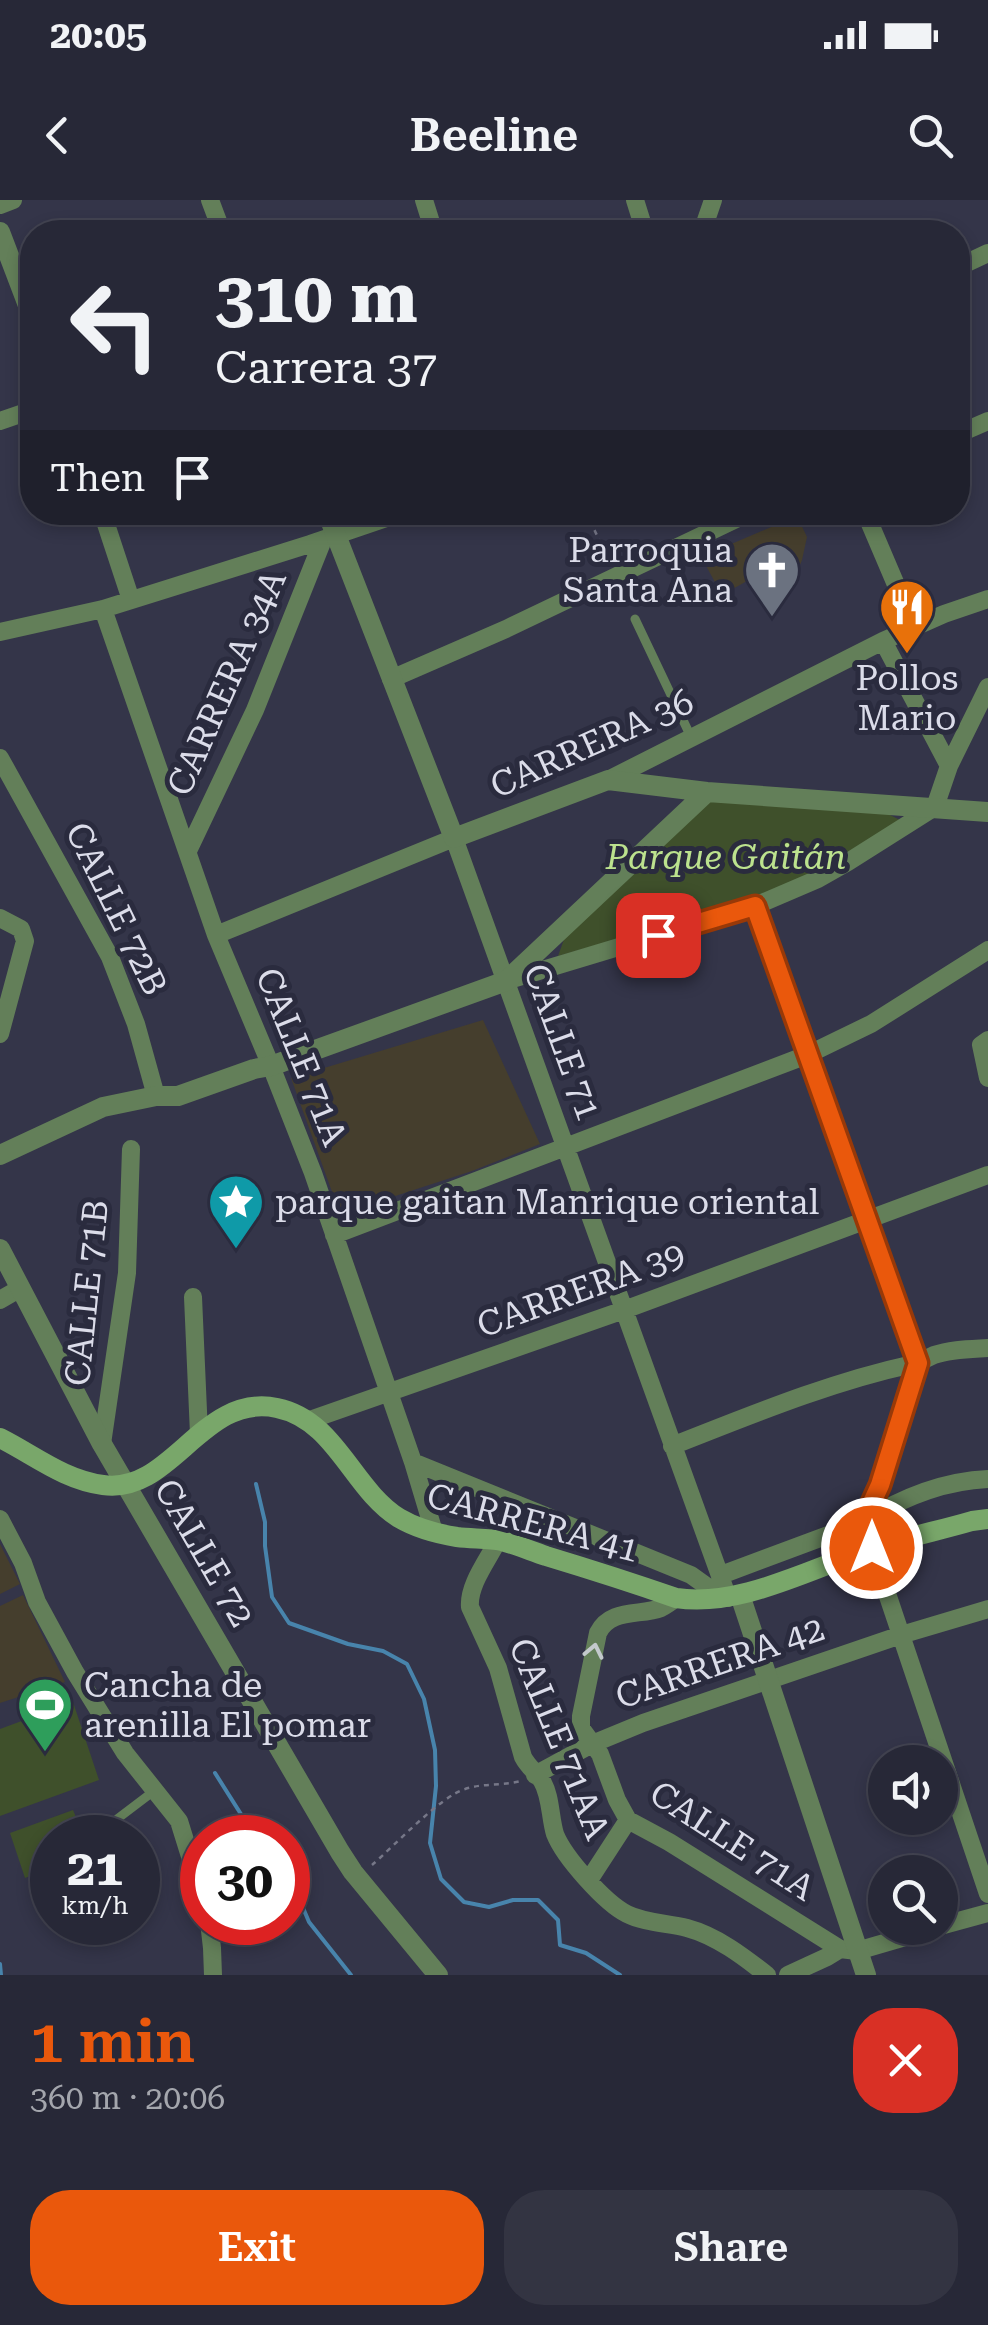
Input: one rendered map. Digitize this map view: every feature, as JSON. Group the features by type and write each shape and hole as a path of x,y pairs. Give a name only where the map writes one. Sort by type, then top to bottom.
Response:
{"main road":[{"path":"0,1438 78,1480 127,1485 163,1465 226,1414 255,1406 281,1409 307,1421"},
{"name":"CARRERA 41","path":"307,1421 341,1453 392,1513 412,1525 456,1537 498,1540 676,1598 730,1597 872,1548 988,1519"}],"street":[{"path":"0,205 13,200"},
{"path":"0,232 20,284"},
{"path":"106,525 131,600"},
{"name":"CALLE 71","path":"328,525 330,538 454,838 721,1575 767,1672 849,1950 866,1975"},
{"path":"0,632 131,600 367,525"},
{"path":"391,679 723,525"},
{"path":"871,525 914,627"},
{"name":"CARRERA 34A","path":"188,851 330,538"},
{"name":"CARRERA 36","path":"216,935 608,780 883,640 988,600"},
{"name":"CALLE 71A","path":"103,608 216,935 271,1066 334,1234 434,1532"},
{"path":"883,640 949,766"},
{"path":"0,1154 103,1106 178,1096 506,981 755,906 818,879 936,807 949,766 988,687"},
{"name":"CALLE 72B","path":"0,758 110,957 136,1024 156,1096"},
{"path":"608,780 707,792 988,812"},
{"path":"506,981 707,792"},
{"path":"755,906 918,1363 880,1485 863,1522 988,1894"},
{"path":"0,918 21,929 25,941 0,1034"},
{"path":"334,1234 807,1055 870,1024 988,950"},
{"path":"984,1042 988,1078"},
{"name":"CALLE 71B","path":"102,1444 126,1273 131,1149"},
{"name":"CARRERA 39","path":"307,1421 624,1310 988,1175"},
{"name":"CALLE 72","path":"0,1249 102,1444 340,1852 438,1975"},
{"path":"0,1300 19,1290"},
{"path":"193,1296 199,1434"},
{"path":"672,1446 786,1402 894,1367 946,1352 988,1348"},
{"name":"CARRERA 41","path":"413,1462 691,1575 730,1597"},
{"path":"721,1575 863,1522 883,1509 934,1488 988,1479"},
{"path":"0,1518 23,1562 37,1602 74,1672 125,1753 180,1825"},
{"name":"CALLE 71AA","path":"498,1540 468,1600 498,1668 523,1757 542,1780 555,1833 564,1851 615,1907 630,1916 698,1932 743,1955 767,1975"},
{"name":"CALLE 71A","path":"676,1598 660,1608 634,1612 602,1624 581,1728 600,1754 628,1820 849,1950"},
{"name":"CARRERA 42","path":"536,1775 592,1744 644,1723 988,1609"},
{"path":"589,1880 628,1820"},
{"path":"958,1921 988,1912"},
{"path":"212,1945 213,1975"},
{"path":"788,1975 868,1945"}],"lane":[{"path":"635,620 692,737"},
{"path":"122,1815 154,1790"}],"path":[{"path":"592,525 617,577"},
{"path":"367,1870 458,1792 515,1783 536,1775"}],"shaded area":[{"path":"776,525 801,525 807,537 797,572 774,566 722,595 699,553"},
{"path":"483,1020 540,1144 472,1171 340,1214 291,1078"},
{"path":"0,1544 20,1584 0,1594"},
{"path":"23,1595 65,1682 0,1703 0,1606"}],"green space":[{"name":"Parque Gaitán","path":"707,792 866,803 902,821 793,890 558,956 571,920"},
{"name":"Cancha de arenilla El pomar","path":"73,1702 99,1780 0,1816 0,1729"},
{"path":"30,1826 30,1876 25,1878 10,1833"}],"waterway":[{"path":"256,1484 265,1522 272,1597 289,1623 348,1644 383,1651 407,1664 424,1699 435,1750 430,1843 441,1879 464,1902 489,1907 513,1900 538,1900 558,1920 560,1945 586,1953 620,1975"},
{"path":"215,1773 241,1815"},
{"path":"310,1923 351,1975"},
{"path":"0,1964 1,1975"}],"place":[{"name":"Parroquia Santa Ana","path":"772,619"},
{"name":"Pollos Mario","path":"907,656"},
{"name":"parque gaitan Manrique oriental","path":"236,1251"},
{"name":"Cancha de arenilla El pomar","path":"45,1754"}],"route":[{"path":"658,935 755,906 918,1363 880,1485 863,1522 872,1548"}]}
